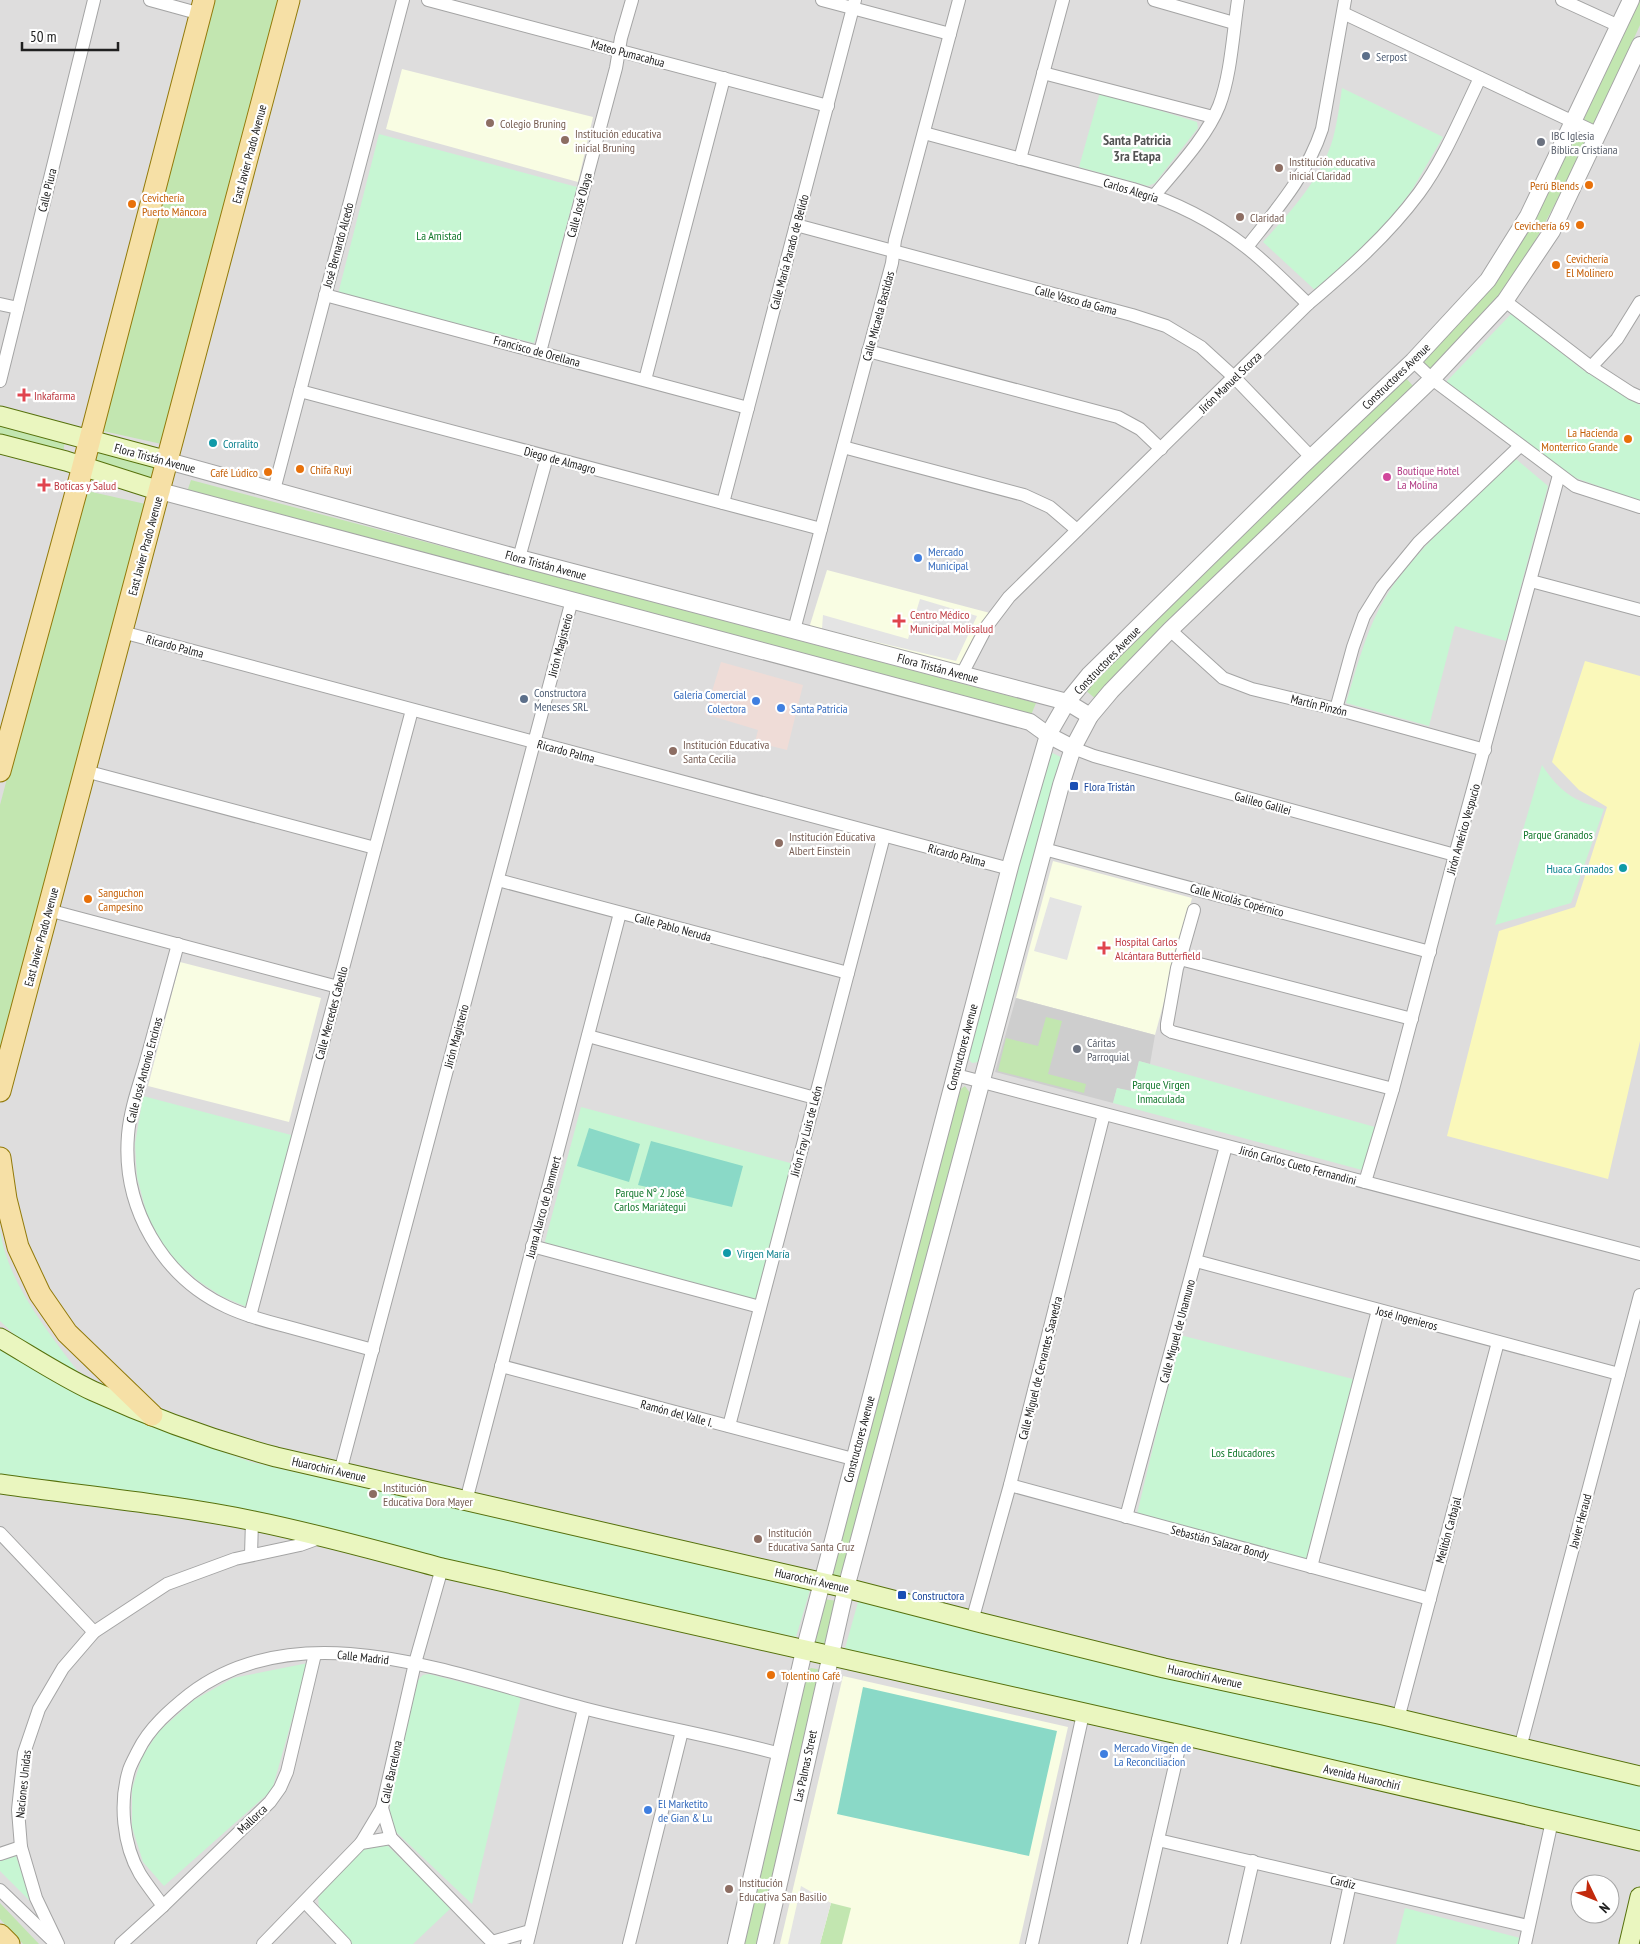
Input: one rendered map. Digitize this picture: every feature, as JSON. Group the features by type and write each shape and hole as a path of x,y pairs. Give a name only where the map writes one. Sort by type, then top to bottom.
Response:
{"main road":[{"name":"East Javier Prado Avenue","path":"0,1091 289,0"},
{"path":"0,771 83,467 202,7"},
{"name":"Flora Tristán Avenue","path":"0,416 168,461"},
{"path":"0,444 160,491"},
{"path":"0,1158 6,1199 18,1247 40,1294 67,1333 152,1415"},
{"name":"Huarochirí Avenue","path":"0,1338 54,1370 93,1390 230,1445 340,1472 823,1582 1164,1668 1398,1719 1640,1776"},
{"path":"3,1488 111,1498 252,1521 325,1536 442,1568 1084,1714"},
{"name":"Avenida Huarochirí","path":"1084,1714 1640,1841"},
{"path":"1629,1944 1640,1897"},
{"path":"0,1934 9,1944"}],"street":[{"name":"Calle Piura","path":"0,381 94,0"},
{"path":"150,0 202,7"},
{"name":"José Bernardo Alcedo","path":"274,490 403,0"},
{"name":"Mateo Pumacahua","path":"428,0 828,106"},
{"name":"Calle José Olaya","path":"540,352 616,68 632,0"},
{"path":"822,0 854,4 950,34"},
{"name":"Calle Micaela Bastidas","path":"794,630 959,0"},
{"path":"1020,159 1063,0"},
{"path":"1154,0 1234,22"},
{"path":"1154,196 1200,138 1213,118 1222,94 1238,0"},
{"path":"1247,247 1303,174 1317,145 1322,129 1345,0"},
{"path":"1562,0 1619,26"},
{"name":"Constructores Avenue","path":"804,1651 1010,869 1048,735 1067,702 1089,675 1311,457 1413,361 1488,280 1528,216 1631,0"},
{"name":"Calle María Parado de Belido","path":"723,504 854,4"},
{"path":"1343,13 1599,134"},
{"name":"Constructores Avenue","path":"846,1588 981,1082 1073,748 1090,716 1111,691 1170,630 1432,379 1505,301 1552,231 1640,45"},
{"path":"1043,73 1213,118"},
{"path":"645,380 724,78"},
{"name":"Jirón Manuel Scorza","path":"962,674 987,626 1009,597 1235,378 1308,304 1358,261 1394,224 1419,193 1437,165 1480,78"},
{"name":"Carlos Alegría","path":"924,133 1154,196 1199,217 1247,247 1308,304"},
{"name":"Calle Vasco da Gama","path":"796,225 1149,320 1188,338 1209,353 1311,457"},
{"name":"Francisco de Orellana","path":"325,295 748,408"},
{"path":"1505,301 1591,367 1630,393 1640,397"},
{"path":"1591,367 1617,339 1640,302"},
{"path":"0,304 18,308"},
{"path":"868,351 1118,417 1140,429 1161,449"},
{"path":"1413,361 1432,379 1575,486 1640,507"},
{"name":"Diego de Almagro","path":"300,391 821,529"},
{"path":"1336,709 1364,616 1382,587 1419,542 1520,446"},
{"path":"843,447 1033,498 1050,507 1077,530"},
{"path":"519,558 547,457"},
{"name":"Flora Tristán Avenue","path":"168,461 519,558 1067,702 1090,716"},
{"name":"Jirón Américo Vespucio","path":"1365,1182 1393,1089 1454,855 1485,750 1559,475"},
{"path":"160,491 1030,722 1048,735 1073,748"},
{"path":"1531,581 1640,610"},
{"name":"Jirón Magisterio","path":"340,1472 572,600"},
{"name":"Martín Pinzón","path":"1170,630 1224,678 1252,689 1336,709 1485,750"},
{"name":"Ricardo Palma","path":"122,632 1010,869"},
{"name":"Calle Mercedes Cabello","path":"250,1316 412,710"},
{"name":"Galileo Galilei","path":"1073,748 1094,756 1454,855"},
{"path":"85,771 375,848"},
{"name":"Jirón Fray Luis de León","path":"729,1426 884,836"},
{"name":"Calle Nicolás Copérnico","path":"1044,849 1430,952"},
{"name":"Calle Pablo Neruda","path":"498,880 848,973"},
{"path":"48,910 338,987"},
{"path":"1194,910 1180,959 1167,1029 1172,1032 1393,1089"},
{"name":"Juana Alarco de Dammert","path":"466,1501 620,913"},
{"name":"Calle José Antonio Encinas","path":"178,944 130,1118 127,1149 132,1190 146,1227 161,1254 174,1268 194,1287 216,1302 250,1316 372,1350"},
{"path":"1180,959 1412,1019"},
{"path":"588,1036 815,1098"},
{"name":"Jirón Carlos Cueto Fernandini","path":"956,1075 1640,1254"},
{"name":"Calle Miguel de Cervantes Saavedra","path":"972,1620 1010,1485 1104,1114"},
{"name":"Calle Miguel de Unamuno","path":"1126,1516 1226,1146"},
{"path":"532,1246 760,1307"},
{"name":"José Ingenieros","path":"1196,1261 1619,1374"},
{"name":"Javier Heraud","path":"1520,1748 1640,1295"},
{"path":"1312,1567 1378,1310"},
{"name":"Melitón Carbajal","path":"1398,1719 1498,1342"},
{"name":"Ramón del Valle I.","path":"501,1366 853,1460"},
{"name":"Sebastián Salazar Bondy","path":"1010,1485 1430,1599"},
{"path":"251,1555 252,1521"},
{"path":"0,1533 94,1632"},
{"name":"Naciones Unidas","path":"57,1944 36,1898 21,1847 18,1810 24,1753 40,1709 63,1668 94,1632 167,1584 236,1559 300,1545 325,1536"},
{"name":"Calle Barcelona","path":"391,1838 382,1808 415,1663 442,1568"},
{"name":"Las Palmas Street","path":"764,1944 846,1588"},
{"path":"736,1944 804,1651"},
{"name":"Calle Madrid","path":"163,1906 140,1873 126,1841 124,1806 129,1770 144,1738 172,1708 209,1680 242,1665 281,1656 315,1654 341,1654 415,1663 584,1709 780,1754"},
{"name":"Mallorca","path":"120,1944 163,1906 270,1802 280,1788 286,1772 315,1654"},
{"path":"527,1944 584,1709"},
{"path":"1032,1944 1084,1714"},
{"path":"629,1944 682,1731"},
{"path":"1134,1944 1182,1735"},
{"path":"263,1944 360,1843 382,1808"},
{"path":"1525,1944 1552,1821"},
{"path":"360,1843 391,1838 493,1943 530,1931"},
{"name":"Cardiz","path":"1158,1840 1528,1926"},
{"path":"0,1854 21,1847"},
{"path":"1234,1944 1253,1861"},
{"path":"1337,1944 1350,1884"},
{"path":"0,1890 57,1944"},
{"path":"305,1902 345,1944"}],"shaded area":[{"path":"0,0 1640,0 1640,1944 0,1944"},
{"name":"Colegio Bruning","path":"402,69 593,117 578,182 386,129"},
{"name":"Centro Médico Municipal Molisalud","path":"827,570 990,613 960,670 809,628"},
{"path":"920,599 977,616 956,661 822,629 823,615 908,639"},
{"path":"721,662 803,685 787,750 755,742 758,730 705,714"},
{"name":"Hospital Carlos Alcántara Butterfield","path":"1053,861 1192,898 1155,1035 1016,998"},
{"path":"1050,897 1082,906 1067,960 1034,951"},
{"path":"180,962 321,998 289,1122 148,1086"},
{"name":"Cáritas Parroquial","path":"1016,998 1155,1035 1150,1064 1139,1061 1131,1092 1117,1088 1113,1103 995,1072"},
{"path":"843,1676 1068,1727 1019,1944 780,1944"},
{"path":"801,1886 831,1903 820,1944 788,1944"}],"green space":[{"path":"214,0 278,0 166,445 103,431"},
{"path":"1636,0 1640,0 1640,25 1594,127 1583,121"},
{"path":"1342,88 1443,137 1412,190 1388,222 1316,291 1263,242 1296,204 1324,162 1335,130"},
{"path":"1100,92 1197,122 1198,128 1155,183 1148,186 1079,167"},
{"name":"La Amistad","path":"379,134 577,187 534,343 338,294"},
{"path":"1585,137 1588,143 1527,256 1498,296 1432,368 1428,368 1423,361 1506,262 1574,139"},
{"path":"1512,313 1583,370 1640,405 1640,501 1573,477 1446,382"},
{"path":"1404,376 1414,387 1097,700 1084,689"},
{"path":"0,424 65,441 63,453 0,436"},
{"path":"98,448 158,464 161,485 90,467"},
{"path":"1516,459 1548,486 1506,641 1455,626 1429,726 1346,703 1370,629 1376,614 1392,587 1434,537"},
{"path":"191,480 1036,703 1029,720 186,495"},
{"path":"83,490 150,505 0,1064 0,805"},
{"path":"1050,752 1063,758 979,1062 972,1063 967,1058"},
{"name":"Parque Granados","path":"1542,765 1555,782 1568,794 1604,809 1571,903 1495,925"},
{"path":"1046,1017 1062,1021 1048,1074 1086,1084 1084,1093 998,1071 1006,1038 1038,1046"},
{"name":"Parque Virgen Inmaculada","path":"1139,1061 1375,1127 1362,1170 1113,1103 1117,1088 1132,1091"},
{"path":"965,1086 970,1093 841,1577 830,1577 958,1091"},
{"path":"143,1096 295,1136 249,1308 221,1296 197,1280 167,1253 147,1215 137,1177 135,1144"},
{"name":"Parque Nº 2 José Carlos Mariátegui","path":"581,1107 794,1164 757,1301 544,1245"},
{"path":"589,1128 640,1144 629,1182 577,1166"},
{"path":"651,1141 743,1166 732,1207 638,1185"},
{"path":"0,1230 4,1250 20,1288 30,1306 79,1373 36,1352 0,1321"},
{"name":"Los Educadores","path":"1180,1335 1353,1379 1307,1560 1136,1518"},
{"path":"0,1346 176,1435 251,1462 810,1590 796,1637 170,1503 0,1477"},
{"path":"824,1599 837,1601 826,1652 814,1649"},
{"path":"858,1602 1640,1785 1640,1837 844,1652"},
{"path":"308,1663 272,1790 164,1886 143,1862 132,1827 132,1789 142,1757 159,1731 194,1700 233,1678"},
{"path":"811,1668 822,1670 758,1944 743,1944 807,1671"},
{"path":"429,1674 521,1697 472,1904 395,1831 389,1819 392,1785 418,1680 423,1675"},
{"path":"863,1687 1057,1731 1029,1856 837,1814"},
{"path":"380,1844 388,1846 451,1908 413,1944 352,1944 319,1910 318,1895 362,1847"},
{"path":"16,1856 32,1903 0,1871 0,1861"},
{"path":"0,1903 39,1944 23,1944 0,1919"},
{"path":"831,1903 851,1908 842,1944 820,1944"},
{"path":"1405,1908 1520,1938 1519,1944 1396,1944"}],"sand":[{"path":"1585,661 1640,676 1640,1041 1608,1179 1447,1136 1499,931 1575,907 1607,807 1579,790 1552,762"}],"place":[{"name":"Serpost","path":"1366,56"},
{"name":"Colegio Bruning","path":"490,123"},
{"name":"Institución educativa inicial Bruning","path":"565,140"},
{"name":"IBC Iglesia Bíblica Cristiana","path":"1541,142"},
{"name":"Institución educativa inicial Claridad","path":"1279,168"},
{"name":"Perú Blends","path":"1589,185"},
{"name":"Cevichería Puerto Máncora","path":"132,204"},
{"name":"Claridad","path":"1240,217"},
{"name":"Cevichería 69","path":"1580,225"},
{"name":"Cevichería El Molinero","path":"1556,265"},
{"name":"Inkafarma","path":"24,395"},
{"name":"La Hacienda Monterrico Grande","path":"1628,439"},
{"name":"Corralito","path":"213,443"},
{"name":"Chifa Ruyi","path":"300,469"},
{"name":"Café Lúdico","path":"268,472"},
{"name":"Boutique Hotel La Molina","path":"1387,477"},
{"name":"Boticas y Salud","path":"44,485"},
{"name":"Mercado Municipal","path":"918,558"},
{"name":"Centro Médico Municipal Molisalud","path":"899,621"},
{"name":"Constructora Meneses SRL","path":"524,699"},
{"name":"Galeria Comercial Colectora","path":"756,701"},
{"name":"Santa Patricia","path":"781,708"},
{"name":"Institución Educativa Santa Cecilia","path":"673,751"},
{"name":"Flora Tristán","path":"1074,786"},
{"name":"Institución Educativa Albert Einstein","path":"779,843"},
{"name":"Huaca Granados","path":"1623,868"},
{"name":"Sanguchon Campesino","path":"88,899"},
{"name":"Hospital Carlos Alcántara Butterfield","path":"1104,948"},
{"name":"Cáritas Parroquial","path":"1077,1049"},
{"name":"Virgen María","path":"727,1253"},
{"name":"Institución Educativa Dora Mayer","path":"373,1494"},
{"name":"Institución Educativa Santa Cruz","path":"758,1539"},
{"name":"Constructora","path":"902,1595"},
{"name":"Tolentino Café","path":"771,1675"},
{"name":"Mercado Virgen de La Reconciliacion","path":"1104,1754"},
{"name":"El Marketito de Gian & Lu","path":"648,1810"},
{"name":"Institución Educativa San Basilio","path":"729,1889"}],"district":[{"name":"Santa Patricia 3ra Etapa","path":"1137,148"}]}
